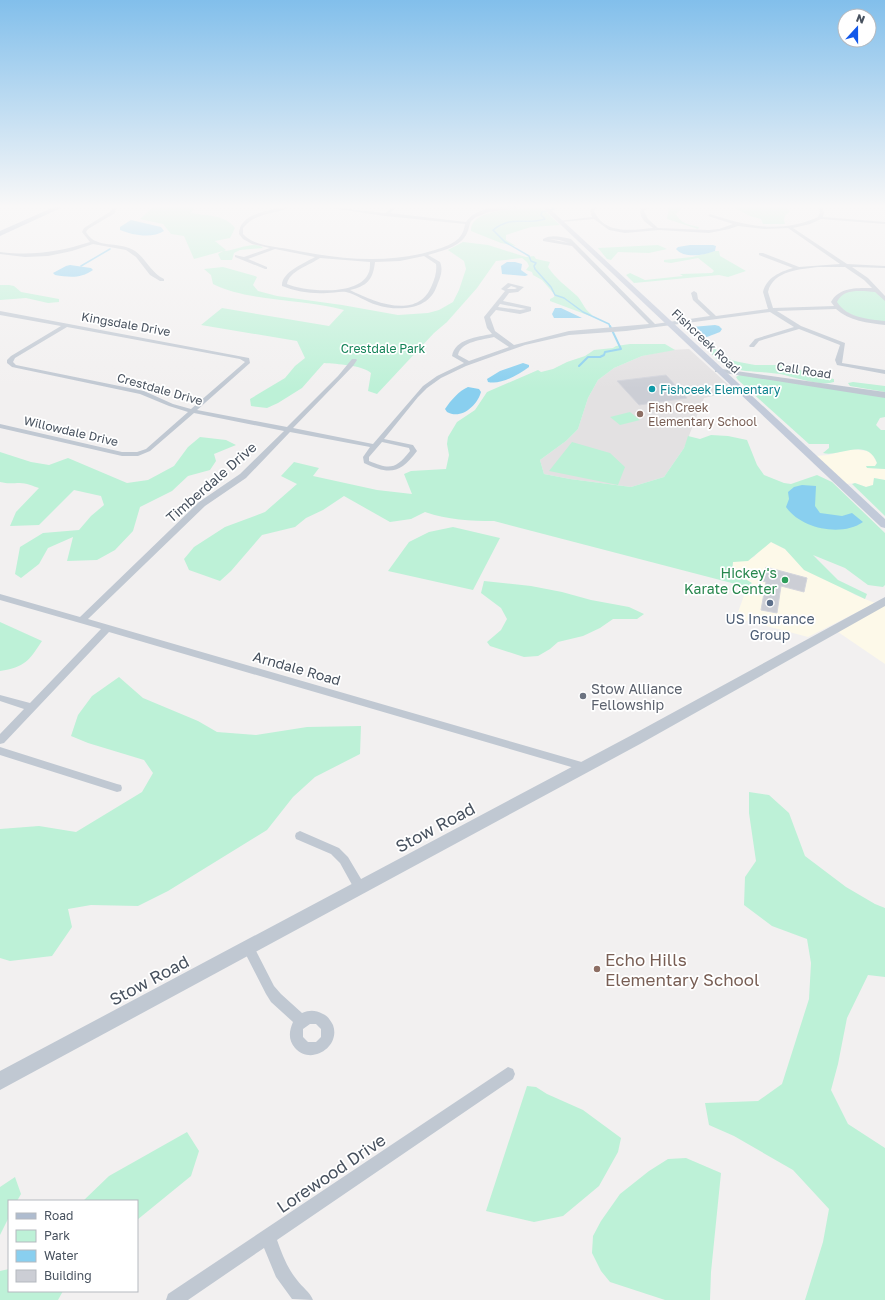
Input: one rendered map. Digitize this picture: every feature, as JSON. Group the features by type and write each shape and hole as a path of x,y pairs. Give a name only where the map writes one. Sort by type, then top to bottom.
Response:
{"main road":[{"name":"Fishcreek Road","path":"609,268 885,525"}],"street":[{"path":"146,268 154,277 162,280"},
{"path":"303,268 292,273 285,280 284,285 322,292 346,290 361,284 369,278 371,268"},
{"path":"346,290 375,303 386,306 405,306 423,302 434,292 439,268"},
{"path":"597,268 652,323"},
{"path":"808,268 783,274 768,284 766,294 771,310 799,327 838,341 844,345 838,362 846,366 885,372"},
{"path":"850,268 866,279 885,299"},
{"path":"836,308 834,302 838,295 851,290 876,290"},
{"path":"508,291 487,317 488,328 495,335 513,347"},
{"path":"694,293 694,298 713,316"},
{"path":"494,308 520,312 528,311 528,308 499,302"},
{"path":"380,440 411,446 414,451 403,466 397,469 386,469 366,462 366,457 416,396 425,387 439,377 469,363 513,347 569,333 771,310 836,308 858,318 885,323"},
{"name":"Kingsdale Drive","path":"0,313 241,357 247,360 246,365 193,410"},
{"name":"Crestdale Drive","path":"66,324 13,357 10,360 10,363 14,366 142,392 171,405 374,446"},
{"path":"752,346 757,340 799,327"},
{"path":"469,363 455,356 455,352 458,347 466,342 495,335"},
{"name":"Timberdale Drive","path":"82,620 202,504 243,476 351,365 354,360"},
{"name":"Call Road","path":"718,370 885,395"},
{"name":"Willowdale Drive","path":"0,426 122,454 138,454 148,450 193,410"},
{"name":"Arndale Road","path":"0,597 585,767"},
{"name":"Stow Road","path":"0,1081 585,767 885,601"},
{"path":"0,740 108,628"},
{"path":"0,698 31,707"},
{"path":"0,751 117,788"},
{"path":"300,836 334,851 344,860 360,888"},
{"path":"248,947 270,990 276,998 302,1022"},
{"name":"Lorewood Drive","path":"174,1300 508,1074"},
{"path":"268,1237 281,1270 289,1284 305,1300"}],"shaded area":[{"name":"Fish Creek Elementary School","path":"689,349 735,391 704,398 684,448 664,477 631,487 544,474 540,460 566,441 578,429 588,398 598,380 614,368 642,356 670,350"},
{"path":"851,449 867,451 872,454 877,463 875,466 866,466 869,468 885,469 885,480 874,478 873,485 866,487 855,483 846,484 816,456 828,455"},
{"path":"771,542 785,549 794,558 855,595 875,603 808,637 736,618 747,587 751,583 732,571 733,562 754,557 760,550"},
{"path":"885,604 885,664 838,632"}],"green space":[{"name":"Crestdale Park","path":"225,268 255,276 257,277 253,285 258,291 277,296 398,315 428,313 439,310 453,302 466,268 491,268 477,288 447,322 434,333 377,394 368,391 371,373 367,370 349,365 324,363 302,388 278,403 267,408 251,406 250,399 285,378 295,366 305,358 297,341 201,325 222,308 329,326 344,310 329,306 260,297 227,290 213,284 211,275 204,269"},
{"path":"528,268 548,268 561,282 578,297 592,315 590,316 550,301 550,299 555,295 542,280 533,275 532,272 526,270"},
{"path":"710,268 740,268 746,271 728,277 719,275 634,283 626,275 630,273 645,280 683,276 680,274 712,273 714,271"},
{"path":"0,285 14,286 21,292 59,299 59,302 48,303 26,298 0,300"},
{"path":"851,290 876,290 885,299 885,323 858,318 837,307 835,298"},
{"path":"630,344 665,344 675,350 642,356 614,368 598,380 588,398 578,429 566,441 540,460 544,474 631,487 664,477 684,448 688,436 700,439 711,435 728,436 747,440 757,465 764,475 784,483 791,484 817,475 832,482 885,533 885,585 883,587 868,585 845,568 813,555 838,580 867,594 865,599 804,570 785,549 771,542 748,561 733,562 732,571 752,583 747,587 494,521 459,520 425,512 411,519 390,522 344,496 323,510 306,518 295,527 262,535 231,571 220,581 189,570 184,559 194,547 225,527 265,512 297,484 281,476 294,462 319,468 313,476 377,490 412,494 404,474 411,471 446,469 449,455 447,444 448,437 457,422 475,410 487,392 538,370 541,372 553,369 567,362 585,356 594,350"},
{"path":"708,344 731,360 755,365 794,365 798,369 808,373 834,379 834,382 822,383 780,374 741,370 728,367 719,361 705,347"},
{"path":"741,374 885,396 885,417 880,418 876,425 881,430 885,430 885,469 867,468 866,466 875,466 877,463 872,455 866,451 859,449 829,454 823,453 829,448 829,444 809,444 738,380 736,377"},
{"path":"853,382 885,386 885,392 850,386 848,383"},
{"path":"630,412 640,420 620,425 610,417"},
{"path":"200,437 226,440 236,445 214,454 216,461 210,470 188,476 172,491 140,507 133,531 115,550 97,560 67,561 73,537 48,548 39,564 21,578 15,574 20,547 43,533 79,530 91,516 104,505 101,496 74,490 39,525 10,526 16,512 39,488 22,483 0,482 0,452 31,462 49,465 68,458 127,483 148,480 174,466 188,447"},
{"path":"572,442 610,453 625,467 618,485 549,471"},
{"path":"874,478 885,480 885,516 852,484 855,483 866,487 873,485"},
{"path":"453,527 500,538 473,590 388,571 409,542 429,532"},
{"path":"484,581 531,586 562,592 591,600 629,607 644,614 637,619 613,619 600,628 583,636 558,642 538,656 524,657 490,646 487,642 501,630 507,619 501,608 481,593"},
{"path":"0,622 42,641 26,662 0,671"},
{"path":"119,677 143,698 198,721 217,732 256,735 307,727 361,726 360,754 315,777 293,797 267,830 168,891 138,906 91,905 68,909 72,927 52,956 10,961 0,958 0,829 39,826 76,832 142,792 153,773 144,760 88,743 71,736 78,715 92,696"},
{"path":"749,792 769,795 789,813 805,856 846,887 875,904 885,908 885,977 868,975 847,1018 831,1090 848,1124 885,1148 885,1300 805,1300 823,1242 829,1209 793,1170 734,1136 709,1125 705,1103 758,1101 782,1084 809,999 811,963 807,939 772,926 744,905 745,877 756,861 749,813"},
{"path":"527,1086 536,1087 547,1094 583,1110 621,1138 618,1152 599,1186 563,1216 534,1222 486,1211"},
{"path":"187,1132 199,1151 191,1176 138,1219 138,1200 84,1200 109,1176"},
{"path":"686,1158 721,1173 711,1272 710,1300 665,1300 610,1282 601,1271 592,1253 593,1236 601,1221 620,1194 649,1171 668,1159"},
{"path":"15,1177 21,1194 18,1200 8,1200 8,1219 0,1235 0,1187"},
{"path":"8,1269 8,1292 62,1292 58,1300 0,1300 0,1271"}],"water":[{"path":"63,268 89,268 93,270 84,275 74,277 55,275 53,273"},
{"path":"501,268 521,268 521,270 528,275 525,276 502,274"},
{"path":"555,308 561,308 582,318 554,318 552,314"},
{"path":"715,325 722,329 720,332 707,337 699,335 692,327"},
{"path":"523,363 529,365 529,367 515,376 504,381 493,383 488,382 487,379 500,371"},
{"path":"468,387 479,389 481,392 472,407 463,413 458,414 447,412 445,409 450,402 458,393"},
{"path":"802,485 816,486 815,506 820,513 842,516 852,513 863,522 854,527 833,530 801,521 786,507 789,499 788,492 794,487"}],"building":[{"name":"Fishceek Elementary","path":"666,375 687,398 639,405 617,381"},
{"path":"766,567 807,578 804,592 781,586 777,613 761,610 766,582 762,581"}],"waterway":[{"path":"535,268 551,287 555,295 564,298 583,312 609,324 610,327"},
{"path":"579,366 588,357 600,357 604,355 605,352 621,349 610,326"}],"place":[{"name":"Fishceek Elementary","path":"652,389"},
{"name":"Fish Creek Elementary School","path":"640,414"},
{"name":"Hickey's Karate Center","path":"785,580"},
{"name":"US Insurance Group","path":"770,603"},
{"name":"Stow Alliance Fellowship","path":"583,696"},
{"name":"Echo Hills Elementary School","path":"597,969"}]}
